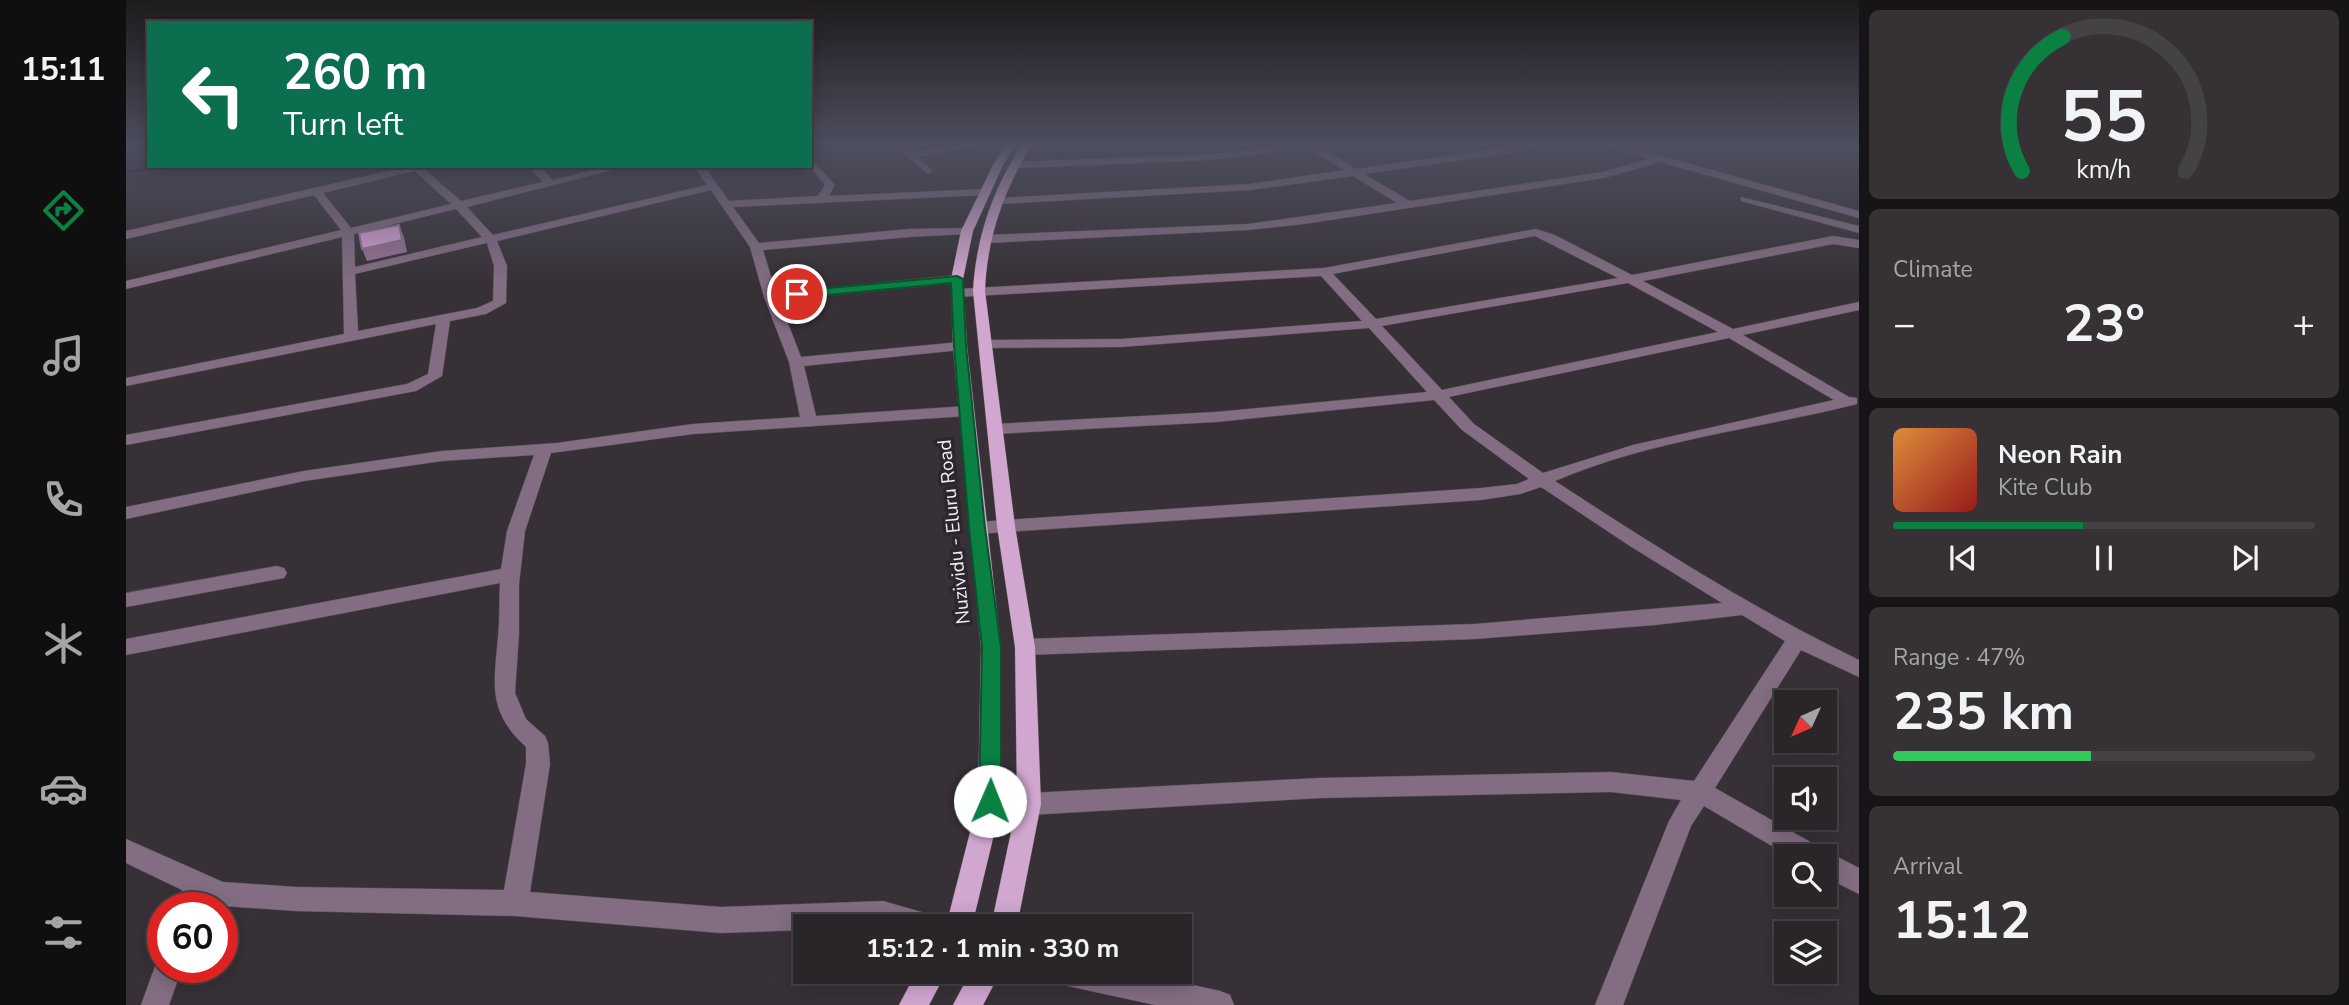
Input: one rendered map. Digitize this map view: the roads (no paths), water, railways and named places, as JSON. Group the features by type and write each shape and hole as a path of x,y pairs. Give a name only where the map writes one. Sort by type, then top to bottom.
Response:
{"main road":[{"name":"Nuzividu - Eluru Road","path":"995,190 987,239 980,256 979,291 1006,526 1025,647 1029,804 1006,914"},
{"name":"Nuzividu - Eluru Road","path":"962,914 990,801 991,648 977,528 957,286 967,231 997,190"},
{"path":"913,1005 925,984"},
{"path":"967,1005 979,984"}],"street":[{"path":"126,235 326,190"},
{"path":"127,383 481,312 499,303 499,256 491,238 443,190"},
{"path":"126,285 521,190"},
{"path":"349,272 697,190"},
{"path":"717,190 756,247 771,297 796,362 809,422"},
{"path":"822,199 827,190"},
{"path":"727,204 1175,190"},
{"path":"1382,190 1406,204"},
{"path":"987,239 1248,227 1502,190"},
{"path":"1769,190 1859,215"},
{"path":"317,192 348,232 351,337"},
{"path":"1745,198 1859,230"},
{"path":"756,247 909,233 967,231"},
{"path":"771,297 957,286 979,291 1324,272 1536,233 1551,237 1632,279 1853,401"},
{"path":"985,344 1121,343 1373,324 1632,279 1832,240 1859,244"},
{"path":"1324,272 1468,426 1541,479 1744,608 1797,639 1859,669"},
{"path":"995,429 1216,416 1438,395 1859,306"},
{"path":"126,440 411,388 435,376 444,319"},
{"path":"796,362 960,346"},
{"path":"977,528 1480,494 1520,489 1541,479 1639,448 1853,401"},
{"path":"126,513 304,476 442,456 545,448 692,429 967,411"},
{"path":"515,903 538,764 537,743 517,724 504,693 511,575 516,531 527,490 545,448"},
{"path":"126,600 277,573"},
{"path":"126,646 511,575"},
{"path":"1025,647 1481,633 1647,620 1744,608"},
{"path":"1609,1005 1681,821 1797,639"},
{"path":"1029,804 1320,788 1611,782 1700,792 1791,844"},
{"path":"126,849 223,894 296,900 515,903 721,920 793,917"},
{"path":"1837,870 1859,883"},
{"path":"194,892 197,883"},
{"path":"155,1005 163,983"},
{"path":"1123,984 1220,1005"}]}
